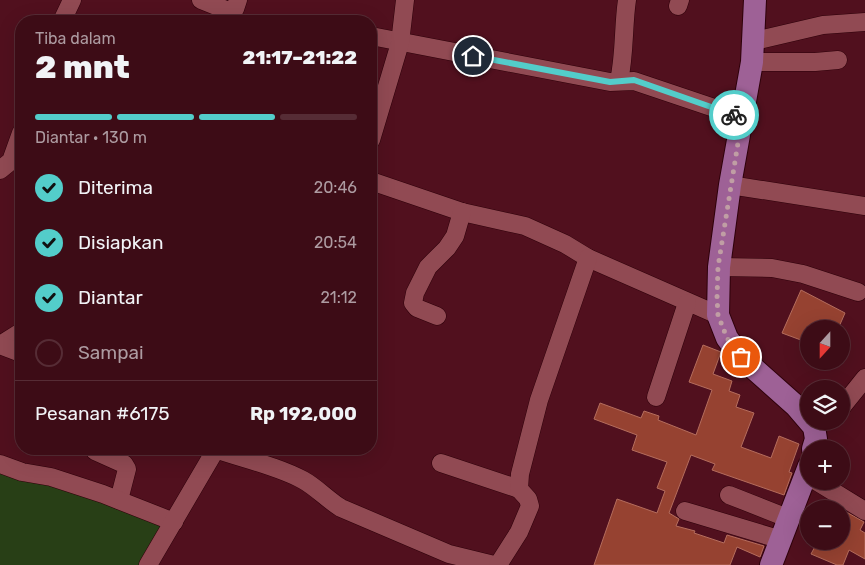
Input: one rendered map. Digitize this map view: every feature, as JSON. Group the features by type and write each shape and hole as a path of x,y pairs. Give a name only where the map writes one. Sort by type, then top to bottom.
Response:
{"main road":[{"path":"755,0 753,52 718,267 718,315 727,338 741,357 796,406 817,432"},
{"path":"771,565 803,490"}],"street":[{"path":"65,15 72,0"},
{"path":"201,0 231,12 235,9 238,0"},
{"path":"377,120 400,43 405,0"},
{"path":"619,81 625,44 622,30 627,0"},
{"path":"753,52 823,25 865,22"},
{"path":"377,37 610,82 634,80 742,118"},
{"path":"753,52 815,62 838,60"},
{"path":"0,144 9,148 11,165"},
{"path":"11,165 15,152"},
{"path":"377,183 462,212 524,226 565,244 588,258 718,315"},
{"path":"730,185 865,206"},
{"path":"437,316 417,308 413,303 428,267 447,248 455,236 462,212"},
{"path":"519,489 520,474 539,400 588,258"},
{"path":"718,267 772,268 803,274 858,292"},
{"path":"656,397 687,303"},
{"path":"0,345 15,336"},
{"path":"0,345 15,351"},
{"path":"850,397 865,378"},
{"path":"104,455 124,464 127,469 119,500"},
{"path":"148,565 212,455"},
{"path":"233,455 292,475 305,481 325,498 341,508 448,554 496,565 519,532 530,506 528,499 519,489 441,463"},
{"path":"0,464 22,472 51,476 174,522"},
{"path":"833,490 865,511"},
{"path":"729,495 786,530"},
{"path":"685,511 786,530"}],"green space":[{"path":"0,474 63,488 165,525 142,565 0,565"}],"building":[{"path":"801,290 845,313 842,320 800,320 800,340 782,333"},
{"path":"703,345 721,352 713,374 732,381 729,391 740,395 736,407 754,413 741,447 771,458 779,436 799,444 789,472 792,473 784,495 712,470 715,464 691,455 669,513 679,519 676,526 695,531 694,533 724,543 727,535 764,546 760,557 737,547 730,565 594,565 617,499 657,513 665,491 657,488 667,462 632,450 637,435 594,419 600,403 641,418 644,411 659,416 658,420 696,435 712,390 689,382"},
{"path":"850,514 864,522 860,530 865,533 865,559 849,550"},
{"path":"813,550 849,550 843,565 837,565 811,554"}],"way so far":[{"path":"734,115 742,118 718,267 717,298 718,315 727,338 741,357"}],"route":[{"path":"473,56 610,82 634,80 734,115"}]}
